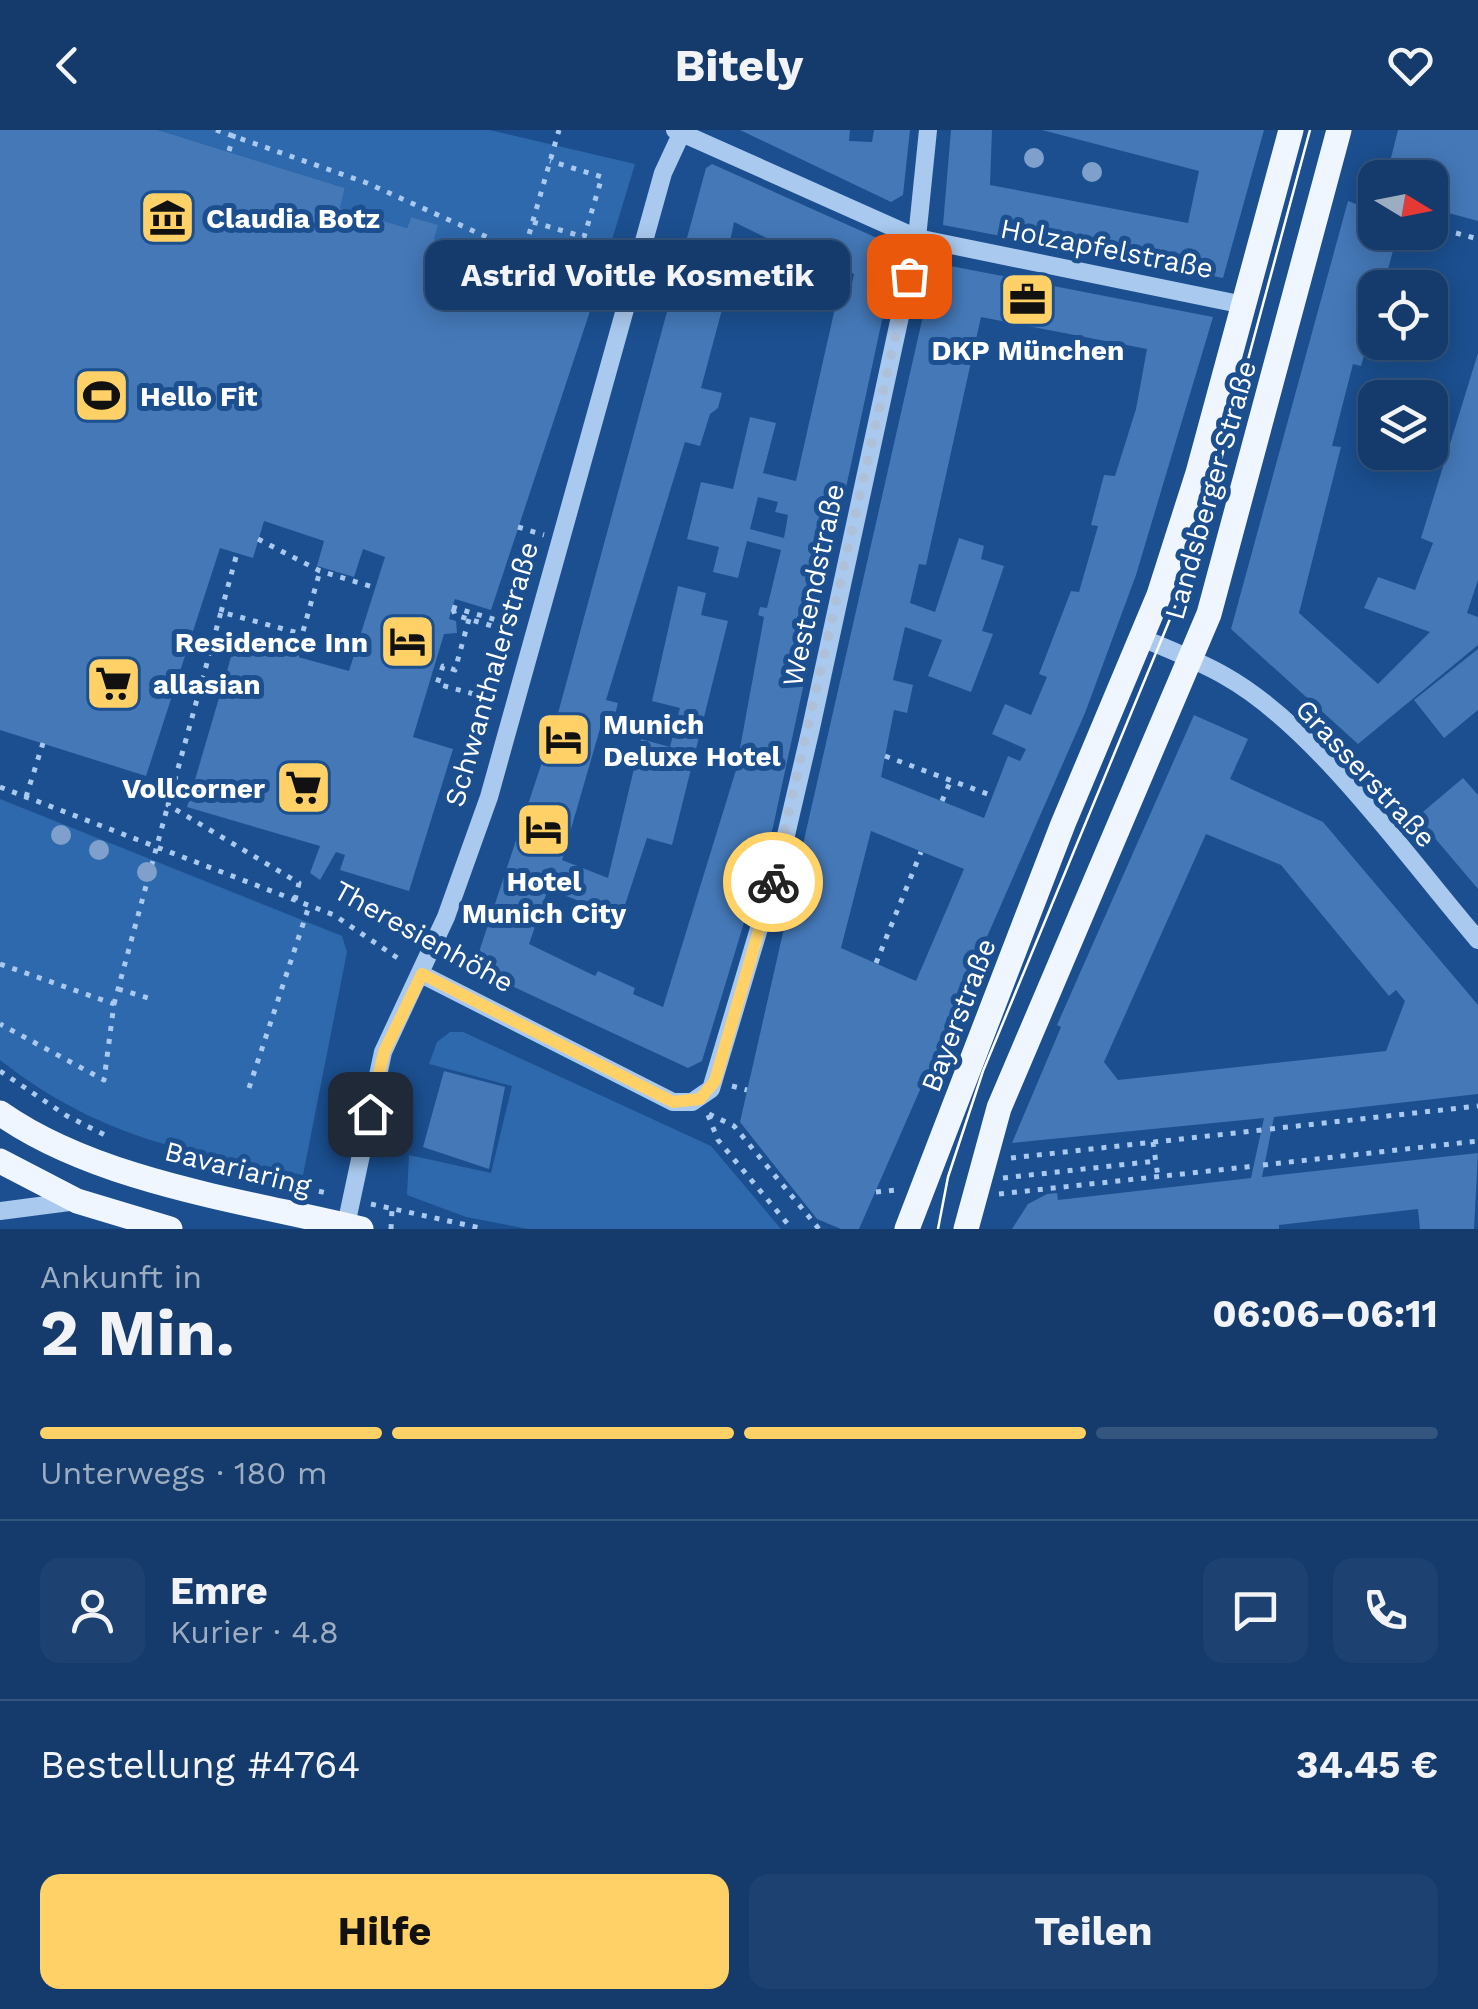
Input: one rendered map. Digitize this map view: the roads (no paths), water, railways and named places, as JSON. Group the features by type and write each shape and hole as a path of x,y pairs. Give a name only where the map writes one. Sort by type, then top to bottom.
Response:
{"main road":[{"name":"Landsberger Straße","path":"1063,824 1142,638 1198,473 1291,130"},
{"name":"Landsberger Straße","path":"966,1229 998,1108 1190,660 1234,535 1340,130"},
{"name":"Bayerstraße","path":"912,1223 1063,824"},
{"name":"Bavariaring","path":"0,1113 72,1152 116,1168 351,1228"},
{"path":"0,1161 77,1201 170,1229"}],"street":[{"name":"Holzapfelstraße","path":"680,130 917,238 1244,305"},
{"name":"Schwanthalerstraße","path":"351,1228 352,1199 384,1052 422,974 488,798 629,291 663,173 680,130"},
{"name":"Westendstraße","path":"700,1099 715,1081 783,848 917,238 928,130"},
{"name":"Grasserstraße","path":"1142,638 1228,677 1318,755 1478,940"},
{"name":"Theresienhöhe","path":"422,974 673,1102 700,1099"},
{"path":"0,1211 77,1201"}],"tram line":[{"path":"938,1229 948,1177 983,1071 1177,602 1215,482 1310,130"}],"place":[{"name":"Claudia Botz","path":"167,218"},
{"name":"Astrid Voitle Kosmetik","path":"909,276"},
{"name":"DKP München","path":"1028,299"},
{"name":"Hello Fit","path":"101,396"},
{"name":"Residence Inn","path":"407,642"},
{"name":"allasian","path":"114,684"},
{"name":"Munich Deluxe Hotel","path":"564,740"},
{"name":"Vollcorner","path":"304,788"},
{"name":"Hotel Munich City","path":"544,830"}]}
